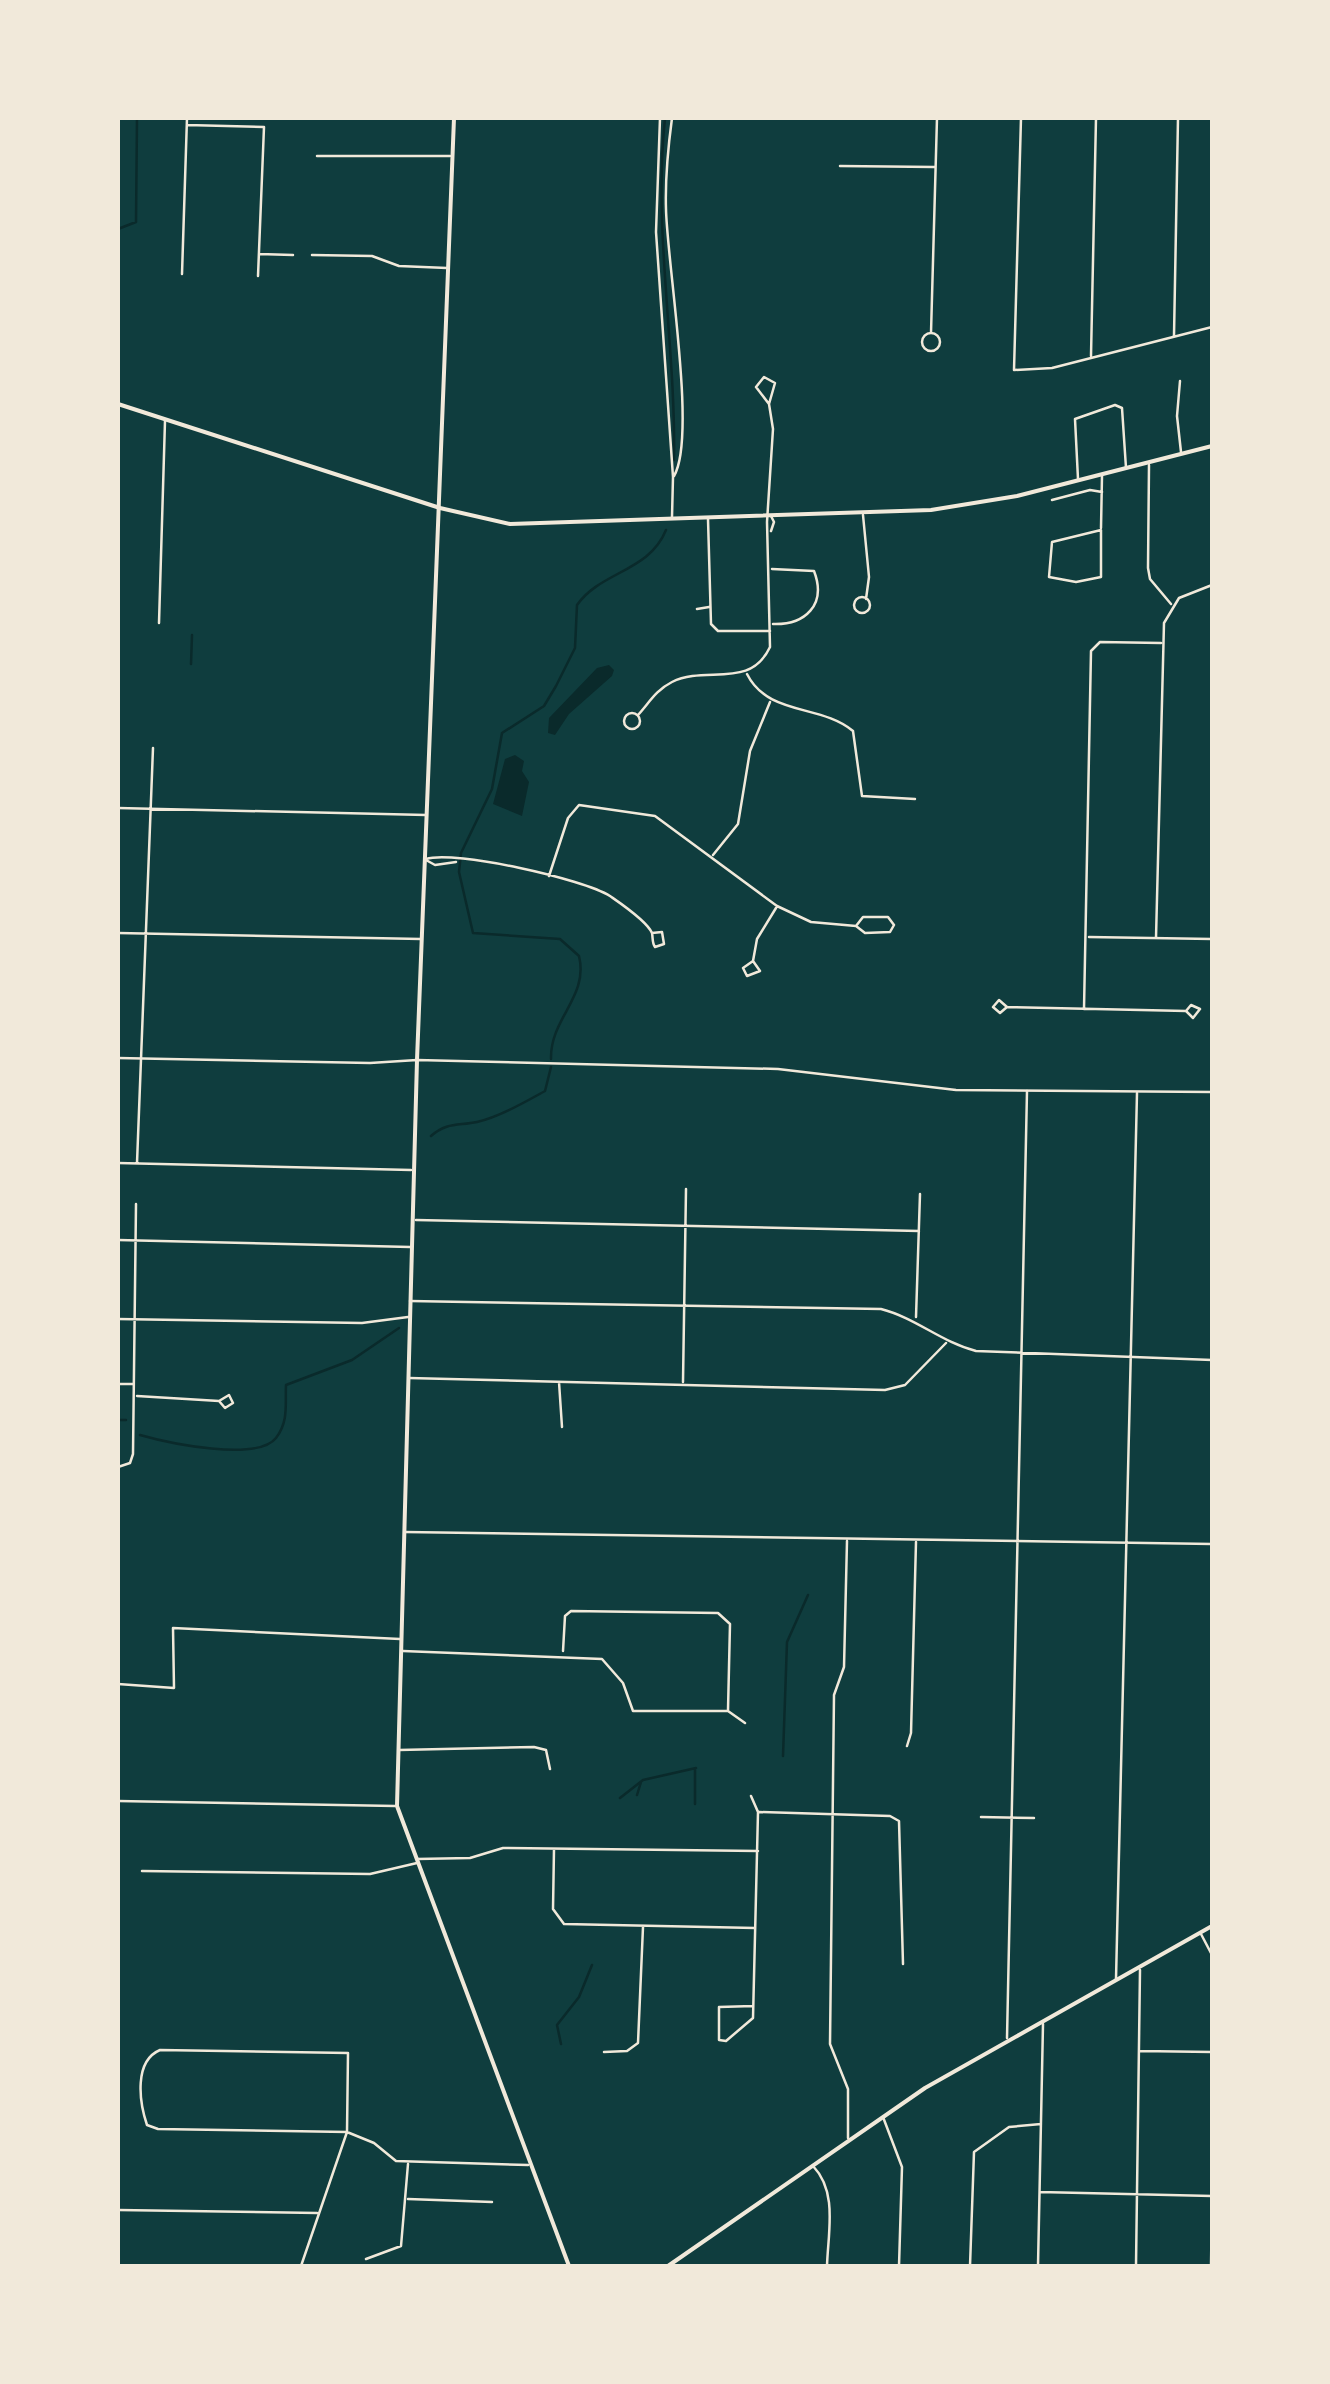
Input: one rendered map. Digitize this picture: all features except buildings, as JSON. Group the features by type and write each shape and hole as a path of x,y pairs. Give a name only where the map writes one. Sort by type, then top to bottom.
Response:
{"main road":[{"path":"454,118 417,1060 396,1806 569,2266"},
{"path":"118,404 440,508 503,524 966,506 1212,446"},
{"path":"668,2266 882,2116 1212,1926"}],"street":[{"path":"182,274 187,118"},
{"path":"660,118 656,232 673,477 672,518"},
{"path":"672,118 666,212 681,430 679,467 673,477"},
{"path":"931,333 938,118"},
{"path":"1021,118 1014,370 1052,368 1212,327"},
{"path":"1091,357 1096,118"},
{"path":"1174,338 1178,118"},
{"path":"187,126 264,128 258,276"},
{"path":"317,156 452,156"},
{"path":"840,166 935,167"},
{"path":"259,254 293,255"},
{"path":"312,255 372,256 408,268 448,268"},
{"path":"638,715 660,690 682,678 746,672 764,658 772,631 773,428 769,404 775,383 764,377 756,387 769,404"},
{"path":"1180,381 1176,416 1181,454"},
{"path":"1078,480 1075,419 1115,405 1122,408 1126,468"},
{"path":"159,622 165,419"},
{"path":"1150,463 1148,568 1150,579 1172,605"},
{"path":"1101,530 1052,542 1049,577 1076,582 1101,577 1102,474"},
{"path":"1052,500 1090,490 1104,493"},
{"path":"863,513 869,577 866,599"},
{"path":"708,518 710,619 718,631 772,631"},
{"path":"770,568 814,571 818,587 817,603 809,614 794,624 771,624"},
{"path":"1156,938 1164,623 1172,605 1187,592 1212,585"},
{"path":"697,609 710,607"},
{"path":"1084,1009 1094,646 1100,642 1161,643"},
{"path":"746,672 770,700 835,718 853,731 862,796 914,798"},
{"path":"713,855 738,824 748,761 770,700"},
{"path":"137,1163 154,748"},
{"path":"550,876 568,818 586,803 656,816 777,906 811,922 856,926 865,933 890,932 894,926 888,918 863,918 856,926"},
{"path":"118,808 427,815"},
{"path":"426,860 445,857 550,876 612,897 652,933"},
{"path":"426,860 435,866 457,861"},
{"path":"753,962 763,925 777,906"},
{"path":"118,933 423,939"},
{"path":"1087,937 1212,939"},
{"path":"1007,1007 1186,1010"},
{"path":"118,1058 778,1069 956,1090 1212,1092"},
{"path":"1008,2042 1005,2024 1027,1090"},
{"path":"1116,1981 1137,1091"},
{"path":"118,1162 414,1170"},
{"path":"683,1383 686,1188"},
{"path":"916,1320 920,1194"},
{"path":"118,1467 130,1463 136,1204"},
{"path":"412,1220 919,1231"},
{"path":"118,1240 412,1247"},
{"path":"410,1301 881,1309 916,1320 947,1342 976,1351 1212,1360"},
{"path":"118,1319 362,1323 410,1317"},
{"path":"408,1378 892,1390 906,1385 940,1355 947,1342"},
{"path":"559,1380 562,1427"},
{"path":"118,1384 134,1384"},
{"path":"134,1396 219,1400"},
{"path":"405,1532 1212,1544"},
{"path":"847,1540 844,1667 834,1694 830,2044 848,2089 848,2138"},
{"path":"907,1746 912,1732 916,1540"},
{"path":"563,1654 565,1616 572,1611 718,1613 730,1624 728,1711"},
{"path":"118,1684 174,1688 173,1628 401,1640"},
{"path":"401,1651 602,1658 623,1683 633,1711 728,1711 746,1723"},
{"path":"399,1750 534,1747 546,1750 550,1769"},
{"path":"751,1796 758,1812 757,1928 754,2006 752,2022 726,2041 719,2040 718,2008 754,2006"},
{"path":"118,1801 396,1806"},
{"path":"758,1812 898,1820 903,1964"},
{"path":"981,1817 1034,1818"},
{"path":"142,1871 370,1874 418,1861 470,1858 503,1848 758,1851"},
{"path":"554,1848 556,1918 569,1925 757,1928"},
{"path":"604,2052 628,2052 638,2044 643,1926"},
{"path":"1200,1932 1212,1955"},
{"path":"1136,2266 1140,1968"},
{"path":"1038,2266 1043,2023"},
{"path":"301,2266 347,2132 348,2053 160,2050 148,2055 142,2065 142,2112 147,2125 158,2130 347,2132 374,2143 396,2161 528,2165"},
{"path":"1140,2051 1212,2052"},
{"path":"882,2116 902,2167 899,2266"},
{"path":"970,2266 974,2152 1010,2128 1043,2124"},
{"path":"366,2259 401,2246 408,2162"},
{"path":"812,2164 826,2179 830,2194 828,2266"},
{"path":"1040,2192 1212,2199 1211,2266"},
{"path":"407,2199 492,2202"},
{"path":"118,2210 318,2213"}],"water":[{"path":"609,665 614,670 612,676 569,714 555,735 548,733 549,718 597,668"},
{"path":"515,755 524,761 522,771 529,782 522,816 493,804 505,759"}],"waterway":[{"path":"118,229 136,222 137,118"},
{"path":"665,118 663,246 674,460"},
{"path":"551,1059 556,1031 579,984 579,956 560,939 473,933 459,872 461,853 492,789 502,733 544,706 575,648 577,605 599,585 648,555 666,530"},
{"path":"191,664 192,635"},
{"path":"431,1136 448,1126 494,1117 545,1091 551,1067"},
{"path":"140,1435 232,1450 266,1445 276,1438 283,1425 286,1385 352,1360 399,1328"},
{"path":"118,1420 126,1420"},
{"path":"783,1756 787,1642 808,1595"},
{"path":"620,1798 643,1780 696,1768"},
{"path":"695,1770 695,1804"},
{"path":"637,1795 641,1782"},
{"path":"561,2044 557,2025 579,1997 592,1965"}]}
